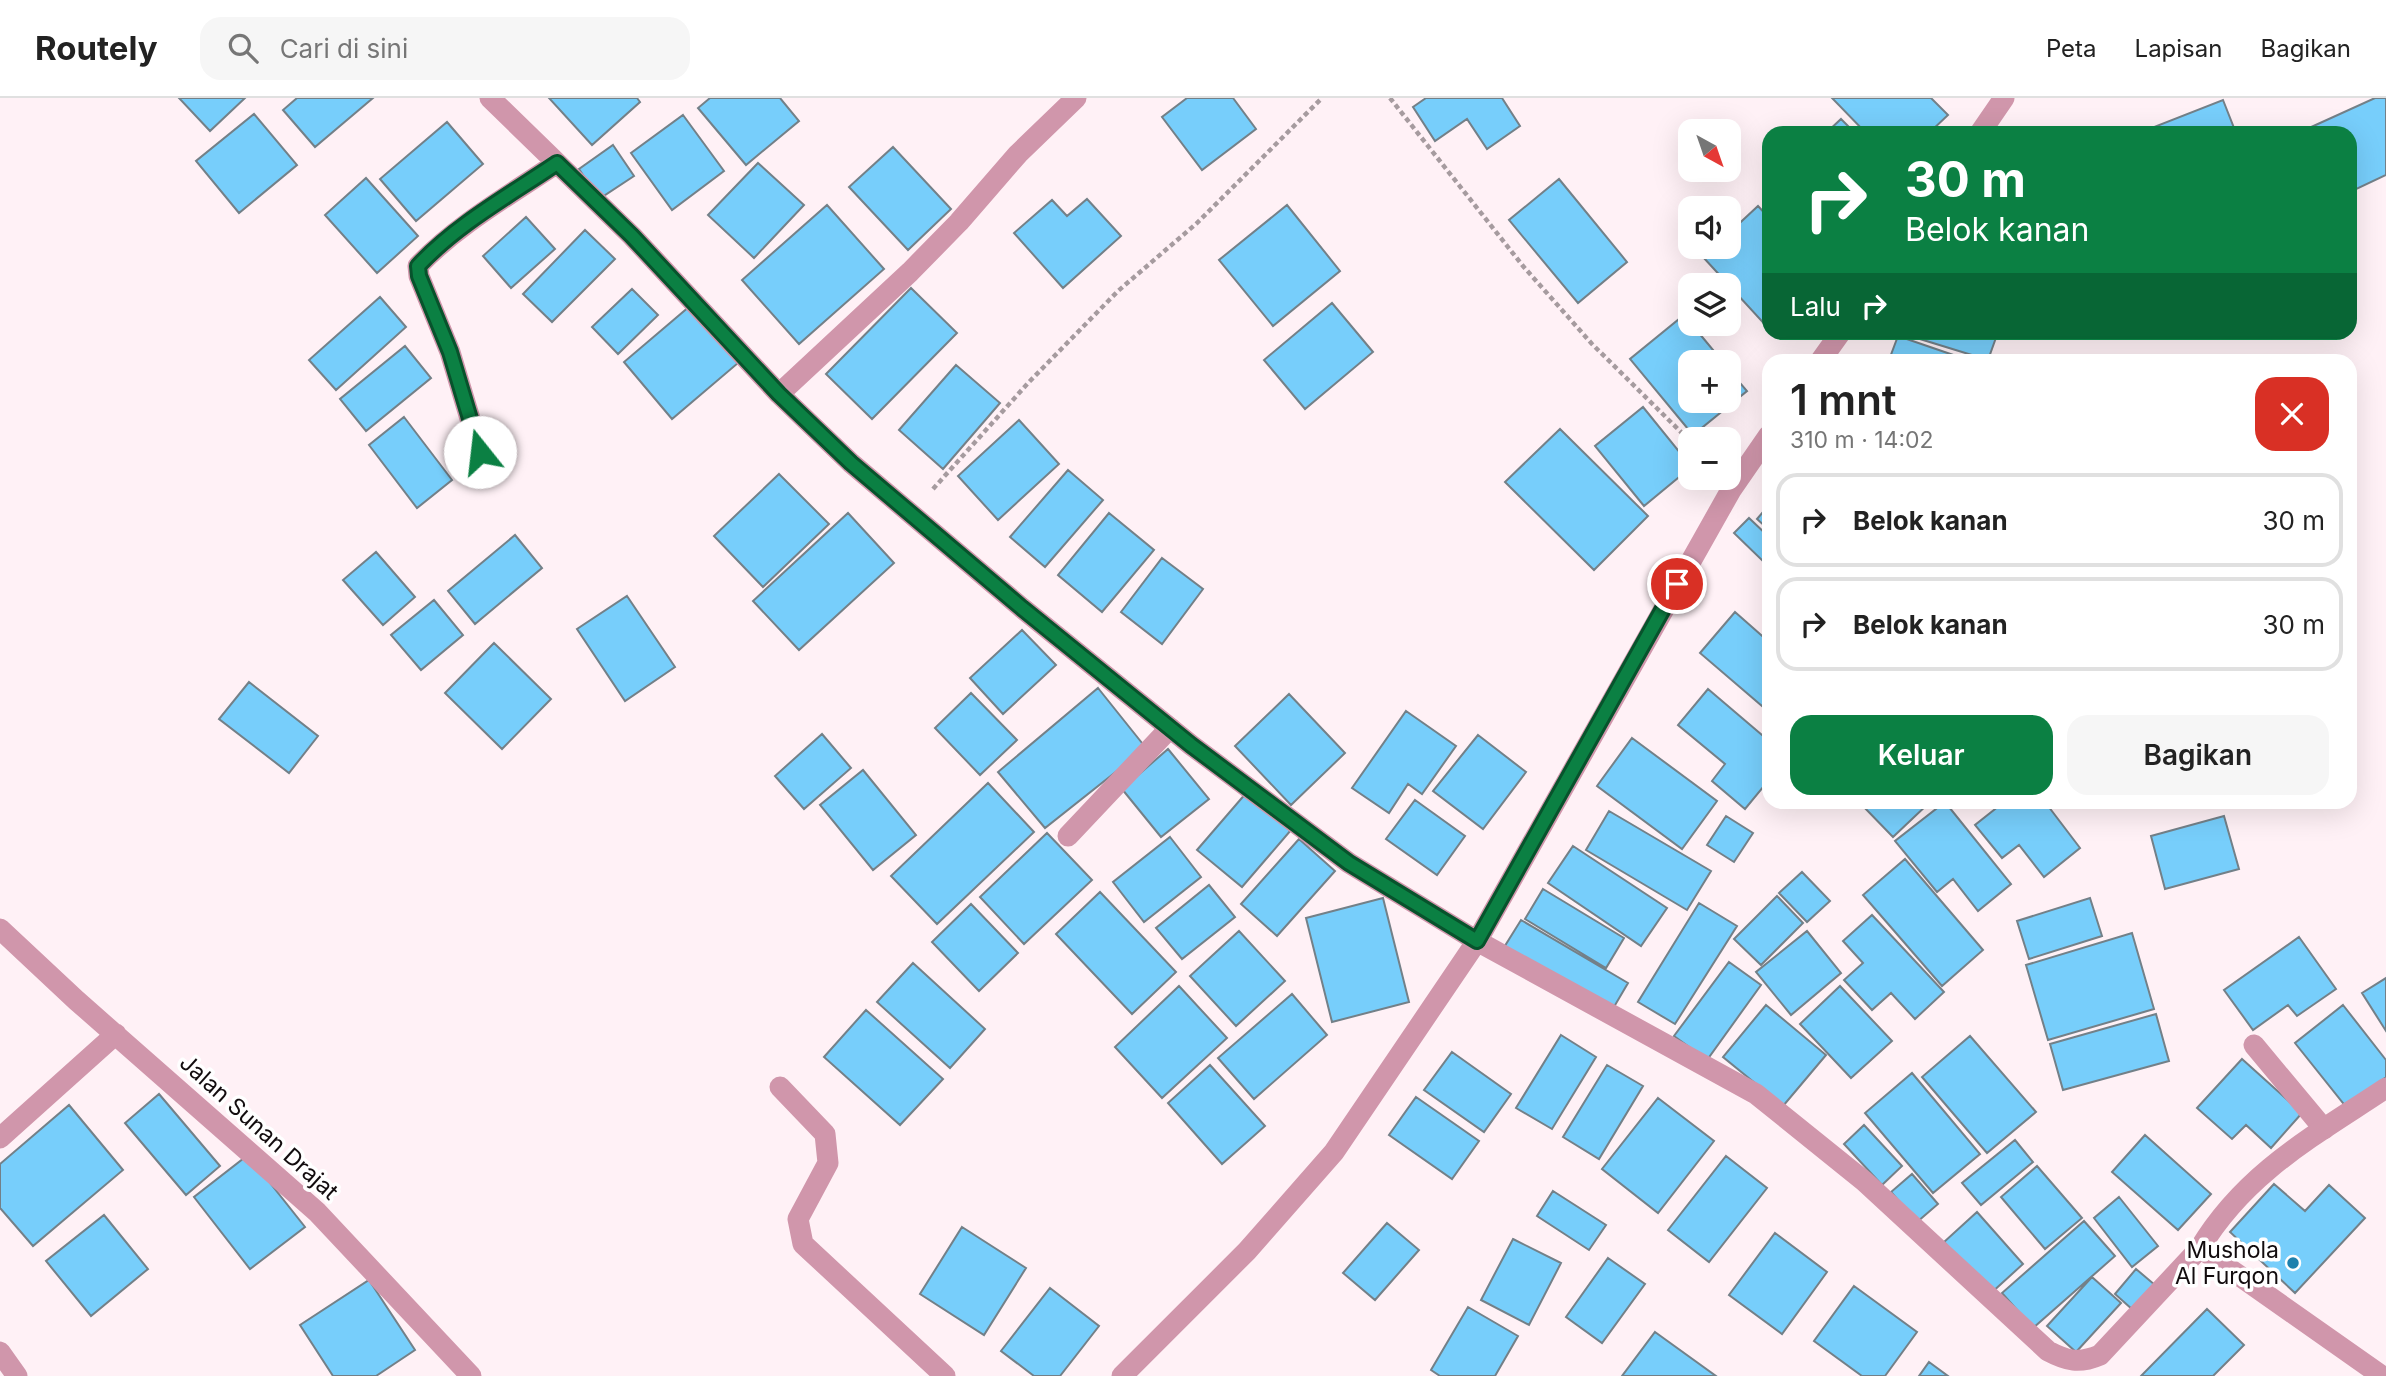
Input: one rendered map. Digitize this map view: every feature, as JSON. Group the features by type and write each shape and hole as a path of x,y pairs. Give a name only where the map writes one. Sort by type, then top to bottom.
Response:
{"street":[{"path":"490,98 632,236 779,394 851,463 1170,729 1349,863 1477,941 1756,1094 1864,1181 2048,1352 2068,1361 2086,1361 2099,1355 2200,1248 2212,1228 2261,1174 2300,1143 2386,1088"},
{"path":"779,394 910,272 959,222 1017,154 1076,98"},
{"path":"1985,126 2004,98"},
{"path":"480,452 450,352 419,276 418,266 431,252 464,227 557,163"},
{"path":"1122,1376 1247,1251 1334,1152 1477,941 1731,489 1762,445"},
{"path":"1068,836 1170,729"},
{"name":"Jalan Sunan Drajat","path":"0,929 317,1212 471,1376"},
{"path":"0,1138 116,1034"},
{"path":"2254,1045 2324,1129"},
{"path":"779,1087 825,1134 828,1163 798,1219 803,1244 945,1376"},
{"path":"2200,1248 2382,1376"},
{"path":"0,1352 17,1376"}],"path":[{"path":"910,513 1118,291 1197,223 1322,98"},
{"path":"1390,98 1523,266 1592,344 1678,429"}],"building":[{"path":"179,98 245,98 210,131"},
{"path":"297,98 373,98 315,147 283,110"},
{"path":"549,98 637,98 640,102 592,145"},
{"path":"710,98 780,98 799,121 746,165 698,108"},
{"path":"1187,98 1233,98 1256,129 1202,170 1162,117"},
{"path":"1426,98 1502,98 1520,126 1487,149 1467,119 1435,141 1413,107"},
{"path":"1832,98 1931,98 1948,115 1936,126 1859,126"},
{"path":"2375,98 2386,98 2386,175 2357,189 2357,126 2313,126"},
{"path":"2223,100 2233,126 2157,126"},
{"path":"254,114 297,165 239,213 196,161"},
{"path":"683,115 724,171 672,210 631,153"},
{"path":"1841,119 1848,126 1834,126"},
{"path":"447,122 483,164 416,221 380,179"},
{"path":"613,145 634,176 599,199 579,169"},
{"path":"893,147 951,209 908,250 849,187"},
{"path":"758,163 804,205 754,258 708,215"},
{"path":"366,178 418,236 377,273 325,215"},
{"path":"1559,179 1627,262 1578,303 1509,220"},
{"path":"1087,199 1121,236 1063,288 1014,233 1052,200 1067,216"},
{"path":"827,205 884,269 799,344 742,280"},
{"path":"1287,205 1340,271 1273,326 1219,260"},
{"path":"1758,206 1762,210 1762,321 1741,298 1741,273 1718,273 1705,259 1741,259 1741,222"},
{"path":"526,217 555,249 511,288 483,256"},
{"path":"585,230 615,259 552,322 523,294"},
{"path":"911,288 957,333 872,419 826,374"},
{"path":"632,289 658,315 618,354 592,327"},
{"path":"380,297 406,327 336,390 309,360"},
{"path":"1332,303 1373,352 1305,409 1264,360"},
{"path":"690,306 738,363 672,419 624,362"},
{"path":"1678,320 1678,336 1701,336 1713,350 1678,350 1678,413 1720,413 1703,427 1686,427 1630,359"},
{"path":"1896,340 1910,340 1950,354 1891,354"},
{"path":"1923,340 1995,340 1990,354 1969,354"},
{"path":"405,346 431,378 366,431 340,399"},
{"path":"956,365 1000,403 943,469 899,430"},
{"path":"1741,384 1747,391 1741,396"},
{"path":"1643,407 1678,450 1678,478 1644,506 1595,446"},
{"path":"404,417 452,480 417,508 369,445"},
{"path":"1019,420 1059,464 998,520 958,476"},
{"path":"1560,429 1648,516 1594,570 1505,482"},
{"path":"1068,470 1103,500 1045,567 1010,537"},
{"path":"779,474 829,524 763,587 714,536"},
{"path":"848,513 894,563 799,650 753,601"},
{"path":"1109,513 1154,550 1102,612 1058,575"},
{"path":"1749,518 1762,530 1762,560 1734,533"},
{"path":"515,535 542,568 475,624 448,591"},
{"path":"376,552 415,597 383,625 343,580"},
{"path":"1162,558 1203,589 1162,644 1121,612"},
{"path":"627,596 675,667 625,701 577,629"},
{"path":"434,600 463,635 421,670 391,635"},
{"path":"1735,612 1762,636 1762,706 1700,653"},
{"path":"1022,630 1056,665 1003,714 970,678"},
{"path":"494,643 551,699 502,749 445,693"},
{"path":"249,682 318,736 289,773 219,719"},
{"path":"1098,688 1146,748 1045,828 998,772"},
{"path":"1708,689 1762,735 1762,788 1745,809 1712,781 1725,764 1678,725"},
{"path":"971,693 1017,740 980,775 935,728"},
{"path":"1289,694 1345,753 1291,805 1235,746"},
{"path":"1406,711 1456,746 1422,794 1408,784 1389,813 1352,788"},
{"path":"822,734 851,768 804,809 775,776"},
{"path":"1478,735 1526,772 1483,829 1433,791"},
{"path":"1632,738 1717,801 1682,849 1597,786"},
{"path":"1168,749 1209,799 1161,837 1122,789"},
{"path":"863,770 916,835 873,870 820,805"},
{"path":"988,783 1034,832 937,924 891,876"},
{"path":"1247,792 1291,830 1242,887 1197,850"},
{"path":"1415,800 1465,836 1437,875 1386,839"},
{"path":"1866,809 1923,809 1893,837"},
{"path":"1936,809 1951,809 2011,884 1978,911 1953,879 1937,892 1895,841"},
{"path":"1995,809 2050,809 2080,848 2044,877 2019,845 2002,858 1975,825"},
{"path":"1609,811 1711,871 1687,910 1586,850"},
{"path":"1726,816 1753,833 1734,862 1707,845"},
{"path":"2224,816 2239,869 2165,889 2151,836"},
{"path":"1047,833 1092,880 1024,944 980,897"},
{"path":"1170,837 1201,877 1144,922 1113,882"},
{"path":"1299,839 1335,871 1277,936 1241,904"},
{"path":"1573,846 1667,908 1641,946 1548,883"},
{"path":"1905,859 1983,950 1942,986 1863,895"},
{"path":"1802,872 1830,901 1807,922 1779,893"},
{"path":"1209,885 1235,917 1182,959 1156,928"},
{"path":"1543,889 1624,938 1606,968 1525,919"},
{"path":"1100,892 1176,972 1132,1014 1056,934"},
{"path":"1777,896 1803,923 1761,965 1734,939"},
{"path":"1383,898 1409,1002 1332,1022 1306,918"},
{"path":"2090,898 2102,936 2029,959 2017,921"},
{"path":"1699,903 1737,926 1675,1024 1638,1002"},
{"path":"971,904 1018,953 979,991 932,942"},
{"path":"1872,915 1944,992 1915,1019 1891,993 1872,1010 1844,980 1863,963 1843,941"},
{"path":"1521,920 1628,983 1611,1012 1503,949"},
{"path":"1239,931 1285,981 1236,1026 1190,976"},
{"path":"1807,931 1841,973 1791,1015 1756,972"},
{"path":"2132,933 2154,1009 2048,1040 2026,965"},
{"path":"2299,937 2336,989 2297,1016 2288,1005 2253,1030 2224,990"},
{"path":"1729,962 1761,985 1707,1060 1674,1036"},
{"path":"913,963 985,1029 950,1068 877,1002"},
{"path":"2386,978 2386,1031 2362,993"},
{"path":"1179,986 1227,1038 1162,1098 1115,1047"},
{"path":"1840,986 1892,1041 1851,1078 1800,1024"},
{"path":"1292,994 1327,1035 1254,1099 1218,1058"},
{"path":"1766,1005 1826,1055 1783,1106 1723,1057"},
{"path":"2343,1005 2386,1060 2386,1077 2347,1108 2295,1043"},
{"path":"866,1010 943,1079 900,1125 824,1057"},
{"path":"2156,1014 2169,1061 2063,1090 2050,1044"},
{"path":"1561,1035 1596,1057 1552,1129 1516,1108"},
{"path":"1970,1036 2036,1112 1987,1153 1922,1077"},
{"path":"1452,1052 1511,1094 1484,1132 1424,1090"},
{"path":"2242,1059 2302,1113 2271,1148 2246,1125 2232,1139 2197,1108"},
{"path":"1210,1065 1265,1126 1222,1164 1168,1103"},
{"path":"1607,1065 1643,1086 1599,1159 1563,1137"},
{"path":"1912,1073 1980,1154 1933,1193 1865,1113"},
{"path":"159,1094 220,1166 186,1195 125,1123"},
{"path":"1416,1097 1479,1141 1452,1179 1389,1135"},
{"path":"1658,1098 1714,1141 1658,1213 1602,1169"},
{"path":"69,1105 123,1170 33,1246 0,1208 0,1164"},
{"path":"1864,1125 1902,1166 1882,1185 1844,1144"},
{"path":"2145,1135 2211,1194 2178,1230 2112,1172"},
{"path":"2015,1140 2033,1162 1981,1205 1962,1183"},
{"path":"248,1155 305,1227 250,1269 194,1197"},
{"path":"1726,1156 1767,1188 1709,1262 1668,1230"},
{"path":"2037,1166 2082,1218 2045,1249 2001,1197"},
{"path":"1912,1174 1938,1204 1917,1222 1891,1192"},
{"name":"Mushola Al Furqon","path":"2274,1184 2305,1211 2329,1185 2365,1218 2295,1293 2230,1232"},
{"path":"1553,1191 1606,1225 1589,1250 1537,1216"},
{"path":"2119,1197 2158,1246 2132,1267 2094,1218"},
{"path":"1977,1212 2023,1264 1990,1294 1944,1242"},
{"path":"104,1215 148,1269 91,1316 46,1261"},
{"path":"2084,1221 2115,1256 2033,1328 2002,1293"},
{"path":"1387,1223 1419,1250 1375,1300 1343,1273"},
{"path":"962,1227 1026,1268 984,1335 920,1294"},
{"path":"1775,1233 1827,1272 1782,1334 1729,1295"},
{"path":"1513,1239 1561,1263 1529,1325 1481,1300"},
{"path":"1608,1258 1645,1284 1602,1343 1566,1317"},
{"path":"2136,1269 2155,1285 2133,1310 2115,1294"},
{"path":"2092,1277 2121,1303 2076,1352 2047,1326"},
{"path":"369,1280 415,1350 376,1376 333,1376 300,1325"},
{"path":"1854,1286 1917,1332 1885,1376 1862,1376 1814,1341"},
{"path":"1050,1288 1099,1326 1060,1376 1034,1376 1001,1351"},
{"path":"1468,1307 1518,1336 1495,1376 1440,1376 1431,1370"},
{"path":"2207,1309 2244,1345 2213,1376 2141,1376"},
{"path":"1655,1332 1716,1376 1622,1376"},
{"path":"1929,1362 1948,1376 1919,1376"}],"place":[{"name":"Mushola Al Furqon","path":"2293,1263"}],"route":[{"path":"480,452 450,352 419,276 418,266 431,252 464,227 557,163 632,236 779,394 851,463 1022,608 1191,745 1349,863 1477,941 1677,584"}]}
